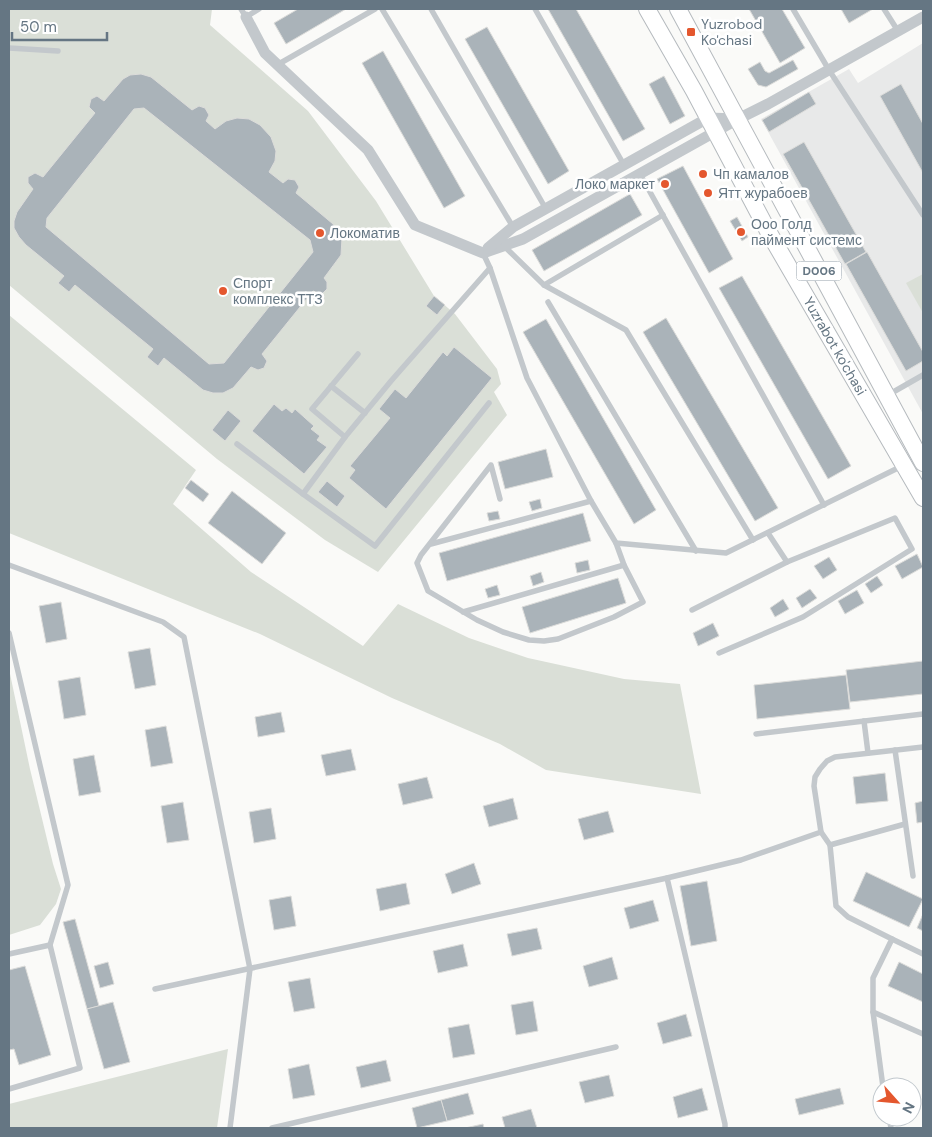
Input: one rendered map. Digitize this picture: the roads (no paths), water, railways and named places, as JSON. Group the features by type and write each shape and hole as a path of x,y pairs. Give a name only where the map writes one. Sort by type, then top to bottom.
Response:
{"main road":[{"name":"Yuzrabot ko'chasi","path":"647,9 712,125 768,231 923,498"},
{"name":"Yuzrabot ko'chasi","path":"678,9 923,463"}],"street":[{"path":"244,13 265,54 362,143 374,158 415,225 483,253 501,243 523,239 640,174 712,125"},
{"path":"501,243 514,227 624,165 712,125 738,119 923,16"}],"lane":[{"path":"244,13 259,9"},
{"path":"278,65 375,9"},
{"path":"382,9 514,227"},
{"path":"431,9 546,209"},
{"path":"535,9 624,165"},
{"path":"793,9 829,70 923,215"},
{"path":"884,9 898,31"},
{"path":"9,48 58,51"},
{"path":"640,174 824,505"},
{"path":"544,285 663,216"},
{"path":"501,243 544,285 626,330 752,540"},
{"path":"483,253 490,268 527,378 591,501 616,543 624,565 643,602 614,617 558,639 544,641 529,640 503,632 463,612 428,591 417,564 421,555 491,465 500,499"},
{"path":"303,494 345,437 490,268"},
{"path":"548,302 696,551"},
{"path":"345,437 312,409 358,354"},
{"path":"886,396 923,375"},
{"path":"331,386 365,413"},
{"path":"237,444 374,546 489,403"},
{"path":"616,543 726,554 904,465"},
{"path":"431,544 591,501"},
{"path":"692,610 787,562 895,518 912,549 803,617 719,653"},
{"path":"768,533 787,562"},
{"path":"9,565 163,622 184,637 250,969 230,1128"},
{"path":"463,612 624,565"},
{"path":"9,633 68,885 50,945 80,1068 9,1089"},
{"path":"756,734 923,714"},
{"path":"864,721 868,753"},
{"path":"923,747 835,757 827,761 818,773 814,786 821,832 830,845 836,906 848,917 923,954"},
{"path":"895,750 913,876"},
{"path":"830,845 905,824"},
{"path":"155,990 667,878 741,860 821,832"},
{"path":"667,878 725,1128"},
{"path":"882,1077 873,1012 872,978 892,939"},
{"path":"9,954 50,945"},
{"path":"873,1012 923,1034"},
{"path":"272,1128 616,1047"}],"place":[{"name":"Yuzrobod Ko'chasi","path":"691,32"},
{"name":"Чп камалов","path":"703,174"},
{"name":"Локо маркет","path":"665,184"},
{"name":"Ятт журабоев","path":"708,193"},
{"name":"Ооо Голд паймент системс","path":"741,232"},
{"name":"Локоматив","path":"320,233"},
{"name":"Спорт комплекс ТТЗ","path":"223,291"}]}
